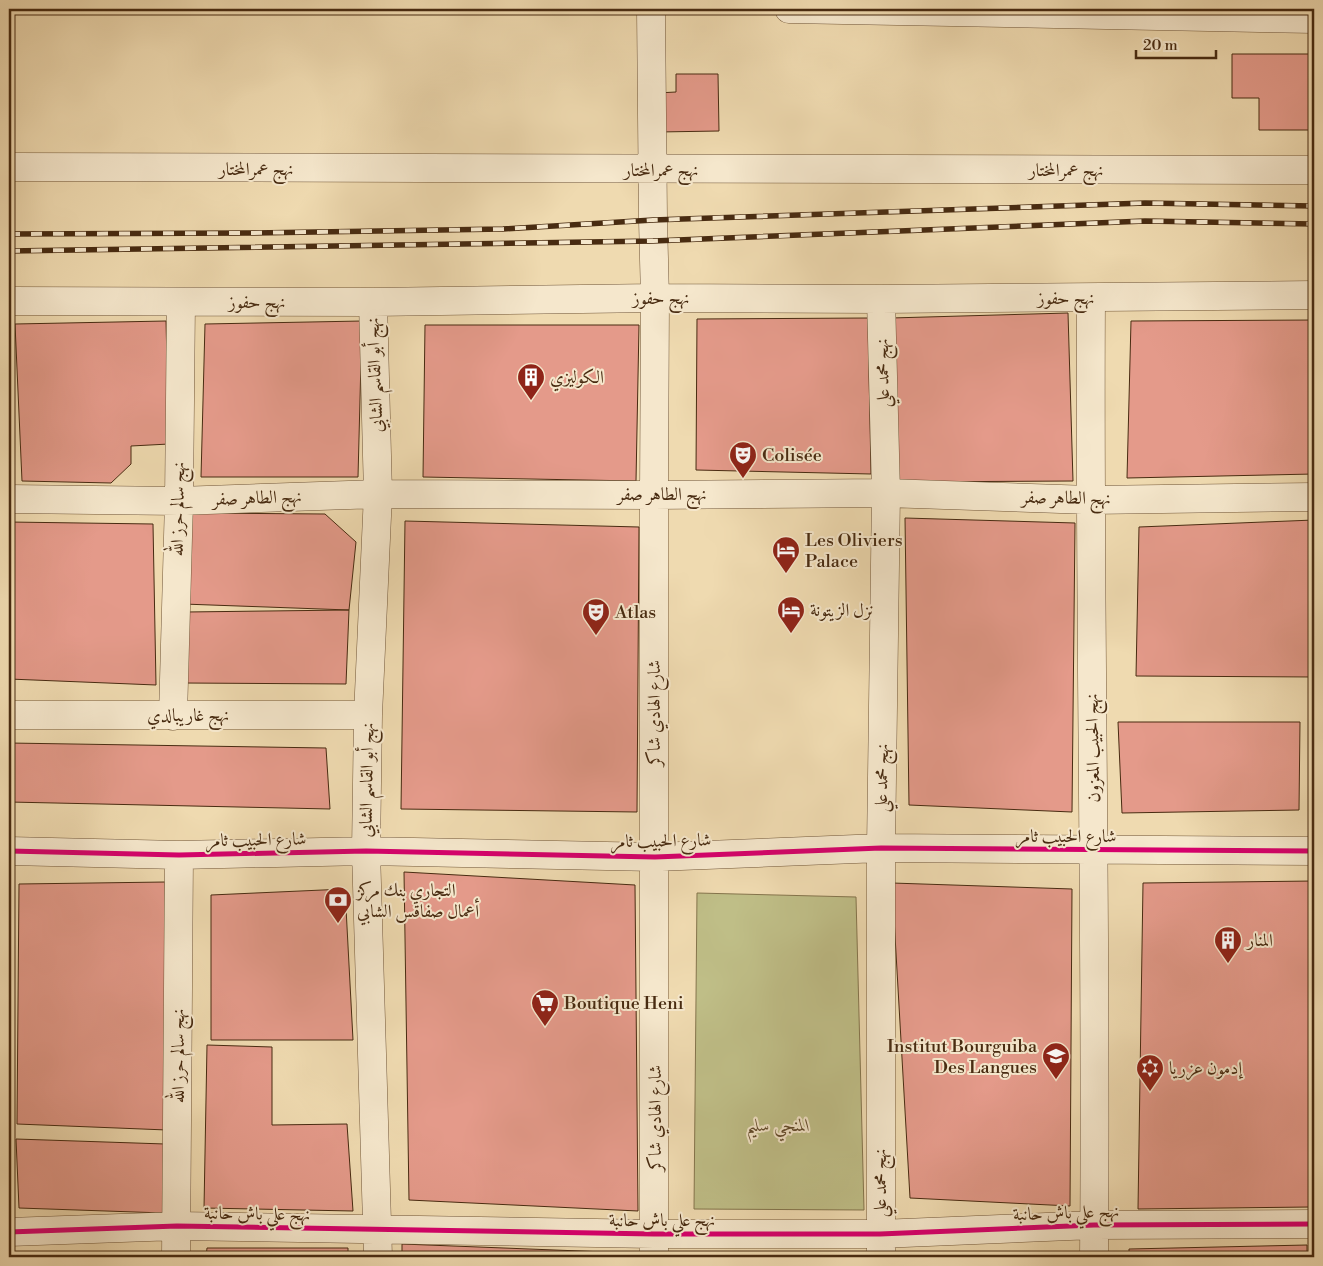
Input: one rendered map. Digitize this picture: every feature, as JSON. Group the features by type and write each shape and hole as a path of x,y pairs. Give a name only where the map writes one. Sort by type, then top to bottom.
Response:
{"street":[{"name":"شارع الهادي شاكر","path":"651,9 655,298 654,1246"},
{"path":"789,9 1284,14 1314,19"},
{"name":"نهج عمرالمختار","path":"9,167 653,170 1314,170"},
{"name":"نهج حفوز","path":"9,301 373,302 655,298 881,299 1314,295"},
{"name":"نهج الحبيب المعزون","path":"1091,298 1090,500 1094,850 1094,1257"},
{"name":"نهج محمد علي","path":"880,1246 881,848 886,492 881,299"},
{"name":"نهج سالم حرز الله","path":"173,716 179,501 181,302"},
{"name":"نهج أبو القاسم الشابي","path":"373,302 378,494 368,715 366,851 378,1257"},
{"name":"نهج الطاهر صفر","path":"9,499 179,501 378,494 654,495 886,492 1090,500 1314,498"},
{"name":"نهج غاريبالدي","path":"9,715 368,715"},
{"name":"شارع الحبيب ثامر","path":"9,851 179,856 366,851 655,857 881,848 1314,851"},
{"name":"نهج سالم حرز الله","path":"176,1257 179,856"},
{"name":"نهج علي باش حانبة","path":"9,1232 177,1226 378,1230 654,1246 880,1246 1094,1225 1314,1224"}],"green space":[{"name":"المنجي سليم","path":"697,893 856,897 864,1210 694,1209"}],"building":[{"path":"1232,54 1314,54 1314,130 1259,130 1259,98 1232,98"},
{"path":"676,74 718,74 719,131 658,132 657,93 676,92"},
{"path":"1068,313 1073,481 897,482 891,318"},
{"path":"868,318 871,474 696,470 697,319"},
{"path":"1314,320 1314,474 1127,478 1131,321"},
{"path":"166,321 169,444 131,446 131,464 111,483 22,481 15,324"},
{"path":"362,321 358,477 201,477 205,324"},
{"name":"الكوليزي","path":"425,325 639,325 636,481 423,477"},
{"path":"190,513 325,514 356,542 349,610 183,604"},
{"path":"905,518 1075,523 1072,812 909,805"},
{"path":"1314,520 1314,677 1136,676 1139,527"},
{"path":"405,521 639,527 637,812 401,809"},
{"path":"9,522 153,524 156,685 9,679"},
{"path":"349,610 346,684 184,683 186,612"},
{"path":"1118,722 1300,722 1299,810 1122,813"},
{"path":"9,743 326,748 330,809 9,802"},
{"path":"404,872 635,885 638,1211 409,1200"},
{"name":"المنار","path":"1314,881 1314,1046 1310,1207 1138,1209 1143,883"},
{"path":"165,882 167,1130 17,1124 19,884"},
{"path":"892,883 1072,889 1070,1206 910,1198"},
{"path":"345,889 353,1040 211,1040 211,895"},
{"path":"207,1045 272,1047 272,1125 347,1124 353,1211 204,1208"},
{"path":"16,1139 165,1144 164,1213 19,1208"},
{"path":"402,1244 631,1253 631,1257 402,1257"},
{"path":"1307,1245 1307,1257 1129,1257 1129,1249"},
{"path":"207,1248 348,1248 348,1257 206,1257"},
{"path":"9,1252 78,1257 9,1257"}],"railway":[{"path":"9,234 503,229 653,220 1145,203 1314,206"},
{"path":"9,251 653,241 1145,221 1314,224"}],"cycle path":[{"path":"9,851 179,855 366,851 655,857 881,848 1314,851"},
{"path":"9,1232 177,1226 654,1234 880,1234 1094,1225 1314,1224"}],"place":[{"name":"الكوليزي","path":"531,401"},
{"name":"Colisée","path":"743,479"},
{"name":"Les Oliviers Palace","path":"786,574"},
{"name":"نزل الزيتونة","path":"791,634"},
{"name":"Atlas","path":"596,636"},
{"name":"التجاري بنك مركز أعمال صفاقس الشابي","path":"338,924"},
{"name":"المنار","path":"1228,964"},
{"name":"Boutique Heni","path":"545,1027"},
{"name":"Institut Bourguiba Des Langues","path":"1056,1080"},
{"name":"إدمون عزريا","path":"1150,1092"}]}
